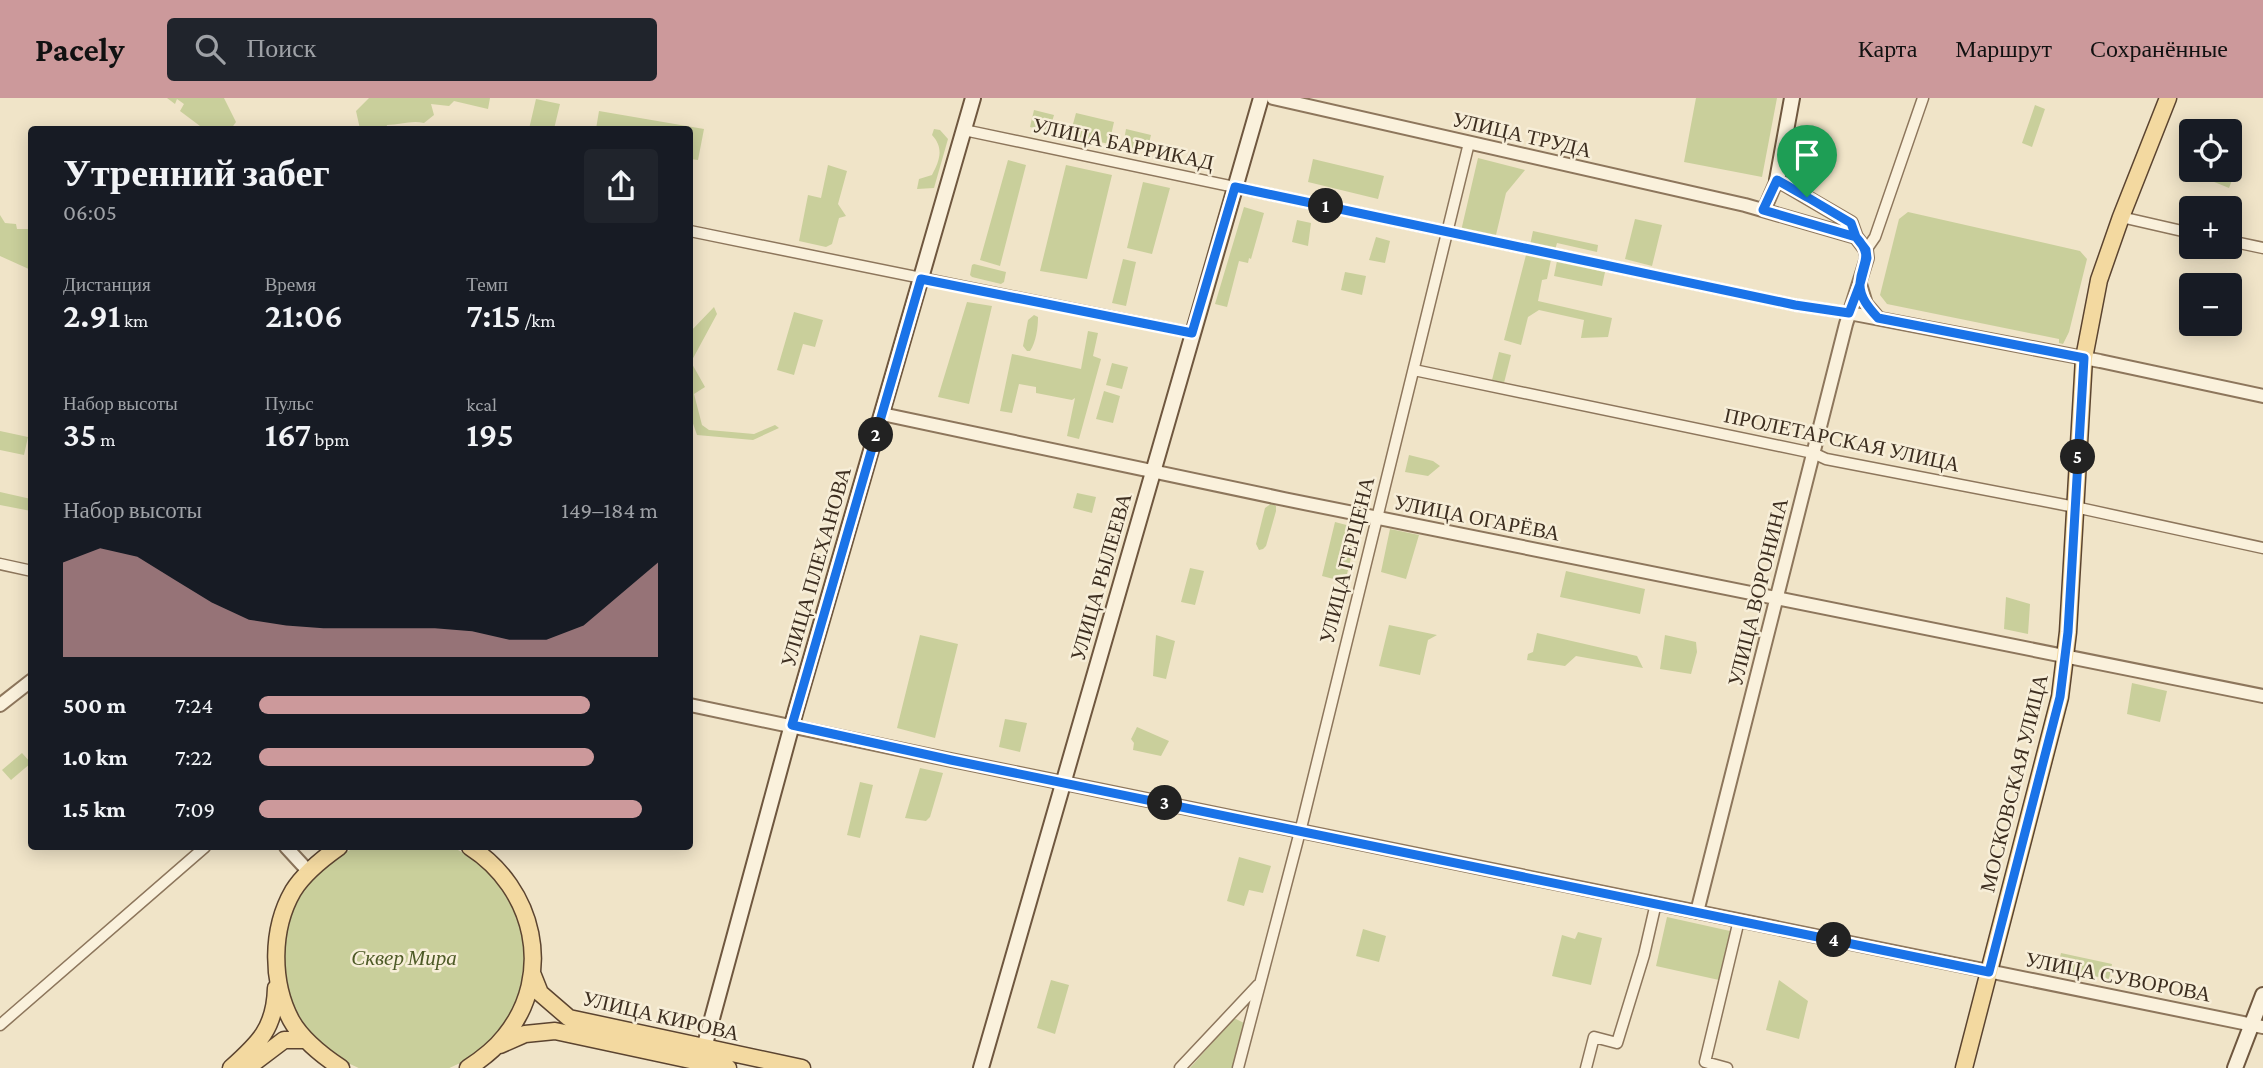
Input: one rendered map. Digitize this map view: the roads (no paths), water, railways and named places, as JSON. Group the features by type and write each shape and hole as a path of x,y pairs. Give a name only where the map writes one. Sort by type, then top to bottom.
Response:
{"main road":[{"name":"УЛИЦА ПЛЕХАНОВА","path":"700,1059 792,725 973,98"},
{"name":"УЛИЦА РЫЛЕЕВА","path":"981,1068 1261,98"},
{"path":"1777,180 1791,98"},
{"name":"МОСКОВСКАЯ УЛИЦА","path":"1964,1068 2060,697 2065,657 2084,358 2099,280 2121,216 2168,98"},
{"path":"231,1068 258,1044 270,1024 276,1003 276,946 285,907 294,889 320,860 335,850"},
{"path":"468,1068 497,1045 519,1016 532,973 532,942 527,917 517,894 502,874 475,850"},
{"path":"277,971 282,996 292,1022 324,1057 341,1068"},
{"name":"УЛИЦА КИРОВА","path":"532,973 540,993 569,1018 728,1068"},
{"path":"2235,1068 2257,1026 2263,995"},
{"name":"УЛИЦА КИРОВА","path":"497,1045 525,1034 555,1031 700,1059 802,1068"},
{"path":"247,1068 284,1040 306,1040"}],"street":[{"name":"УЛИЦА ТРУДА","path":"1273,98 1763,210 1862,243"},
{"path":"1862,243 1875,237 1923,98"},
{"name":"УЛИЦА БАРРИКАД","path":"964,130 1795,305 1878,318 2084,358 2263,396"},
{"name":"УЛИЦА ГЕРЦЕНА","path":"1238,1068 1300,830 1469,143"},
{"path":"1763,210 1777,180 1851,223 1867,258 1860,284 1866,304 1878,318"},
{"path":"2121,216 2179,230"},
{"path":"693,232 1192,333"},
{"path":"2242,244 2263,248"},
{"name":"УЛИЦА ВОРОНИНА","path":"1697,912 1849,313 1860,284"},
{"name":"ПРОЛЕТАРСКАЯ УЛИЦА","path":"1414,370 1813,453 1826,459 2075,507 2263,548"},
{"name":"УЛИЦА ОГАРЁВА","path":"882,414 1377,518 2263,696"},
{"path":"0,564 28,570"},
{"path":"0,705 28,683"},
{"name":"УЛИЦА СУВОРОВА","path":"693,706 2257,1026"},
{"path":"0,1025 202,850"},
{"path":"289,850 309,872"},
{"path":"1586,1068 1594,1037 1617,1043 1644,955 1656,903"},
{"path":"1727,1068 1705,1062 1739,920"},
{"name":"УЛИЦА ГЕРЦЕНА","path":"1180,1068 1258,985"}],"park label":[{"name":"Сквер Мира","path":"404,958"}]}
